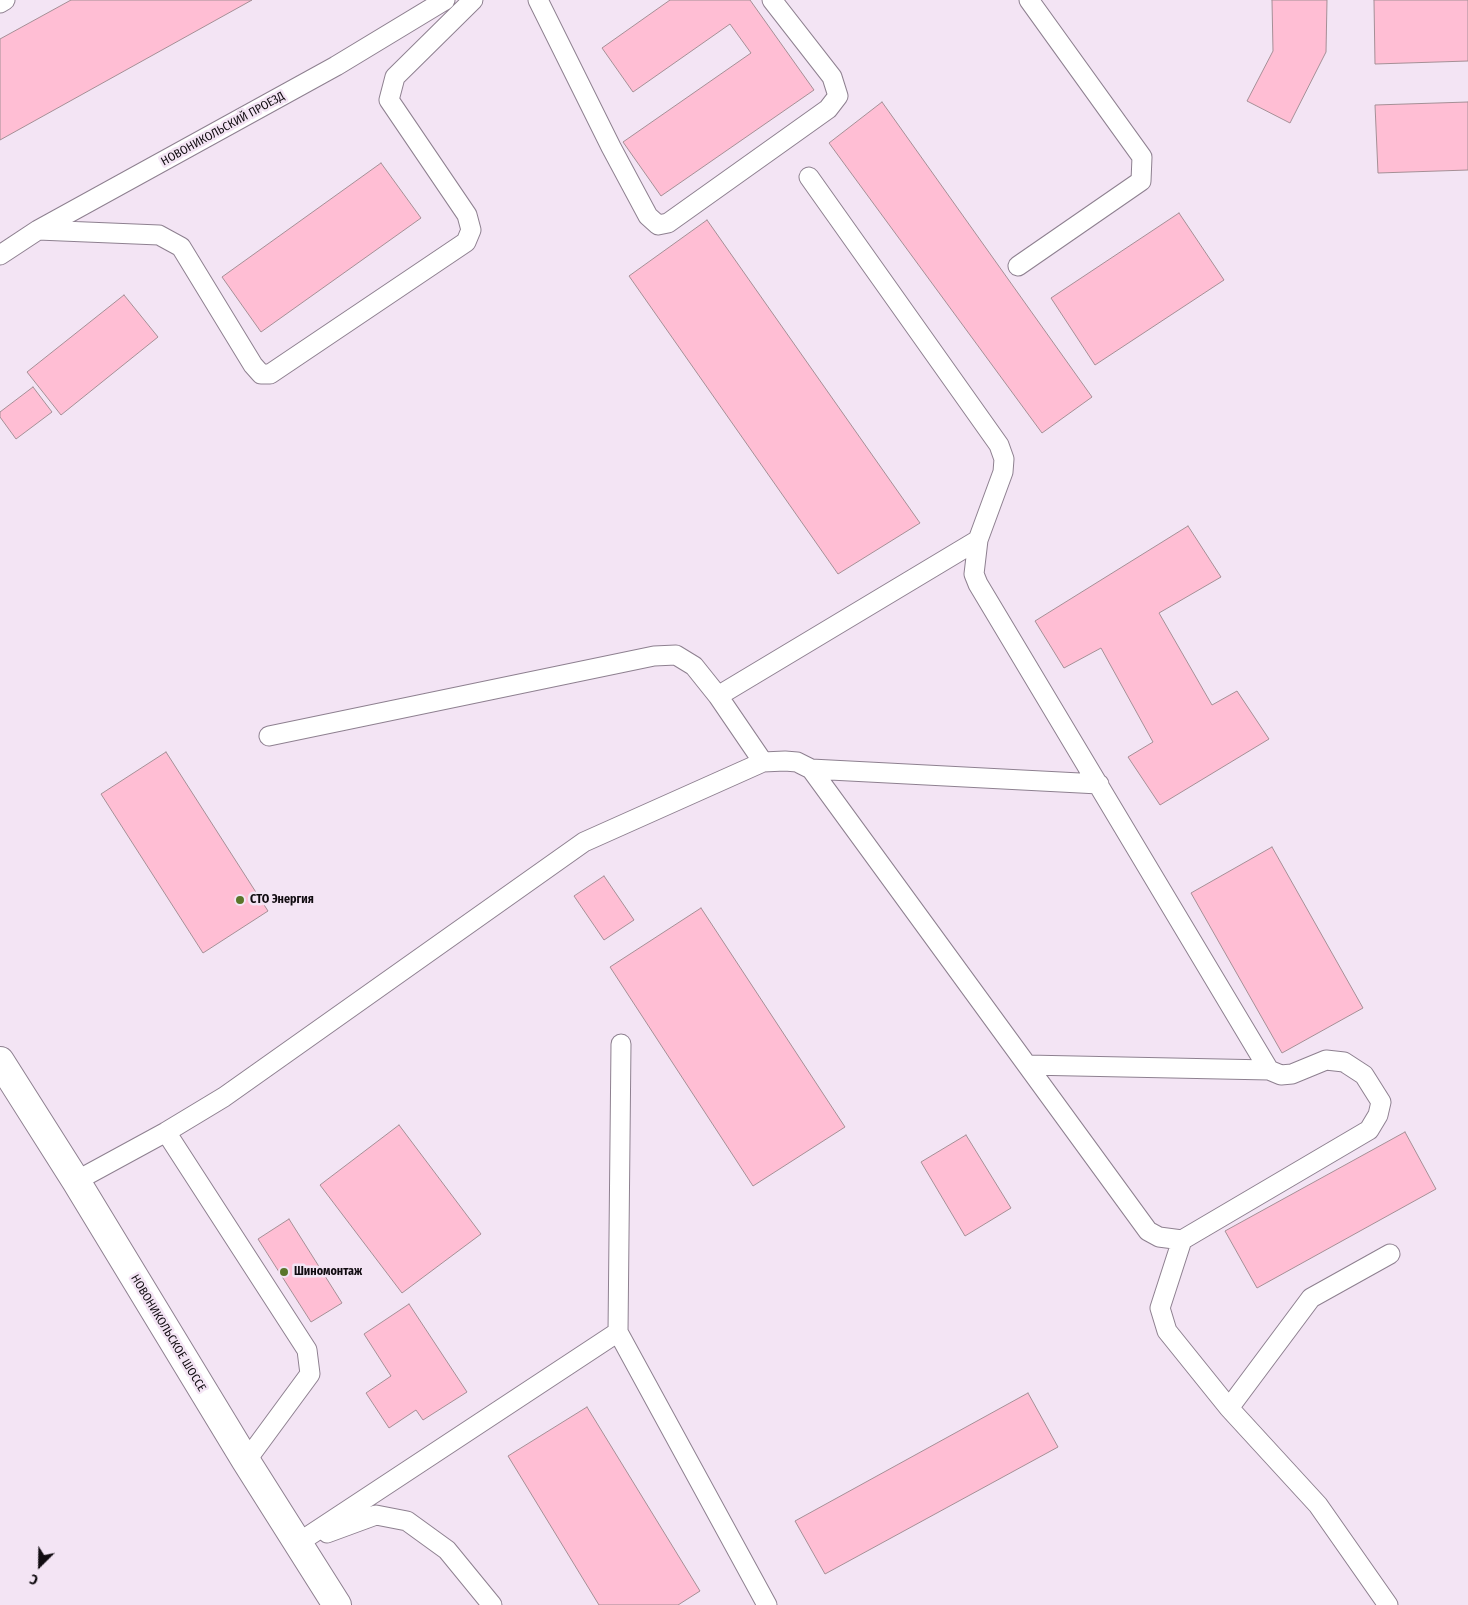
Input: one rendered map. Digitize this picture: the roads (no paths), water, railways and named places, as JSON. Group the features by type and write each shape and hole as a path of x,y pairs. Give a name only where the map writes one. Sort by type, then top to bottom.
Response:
{"highway":[{"name":"НОВОНИКОЛЬСКОЕ ШОССЕ","path":"0,1061 76,1181 246,1462 337,1605"}],"lane":[{"path":"0,3 5,0"},
{"name":"НОВОНИКОЛЬСКИЙ ПРОЕЗД","path":"0,255 38,230 336,66 445,0"},
{"path":"38,230 159,235 181,247 253,365 261,374 270,374 466,242 471,230 467,215 389,100 395,77 472,0"},
{"path":"538,0 648,216 658,225 668,223 692,206 828,108 838,96 832,77 772,0"},
{"path":"1018,266 1141,181 1142,157 1029,0"},
{"path":"809,177 999,445 1004,459 1003,472 978,540 974,574 1269,1070"},
{"path":"718,696 978,540"},
{"path":"269,736 654,656 676,655 694,666 718,696 763,762"},
{"path":"76,1181 166,1132 224,1097 584,842 763,762 798,762 811,769 1099,784"},
{"path":"811,769 1148,1231 1159,1237 1182,1240 1370,1130 1378,1115 1381,1102 1364,1075 1344,1062 1326,1060 1292,1074 1281,1075 1269,1070 1027,1065"},
{"path":"621,1044 618,1332 767,1605"},
{"path":"166,1132 307,1350 310,1374 246,1462"},
{"path":"1182,1240 1160,1308 1167,1331 1229,1408 1318,1505 1388,1605"},
{"path":"1229,1408 1311,1298 1390,1254"},
{"path":"298,1543 618,1332"},
{"path":"298,1543 376,1515 408,1522 447,1550 492,1605"}],"place":[{"name":"СТО Энергия","path":"240,900"},
{"name":"Шиномонтаж","path":"284,1272"}]}
